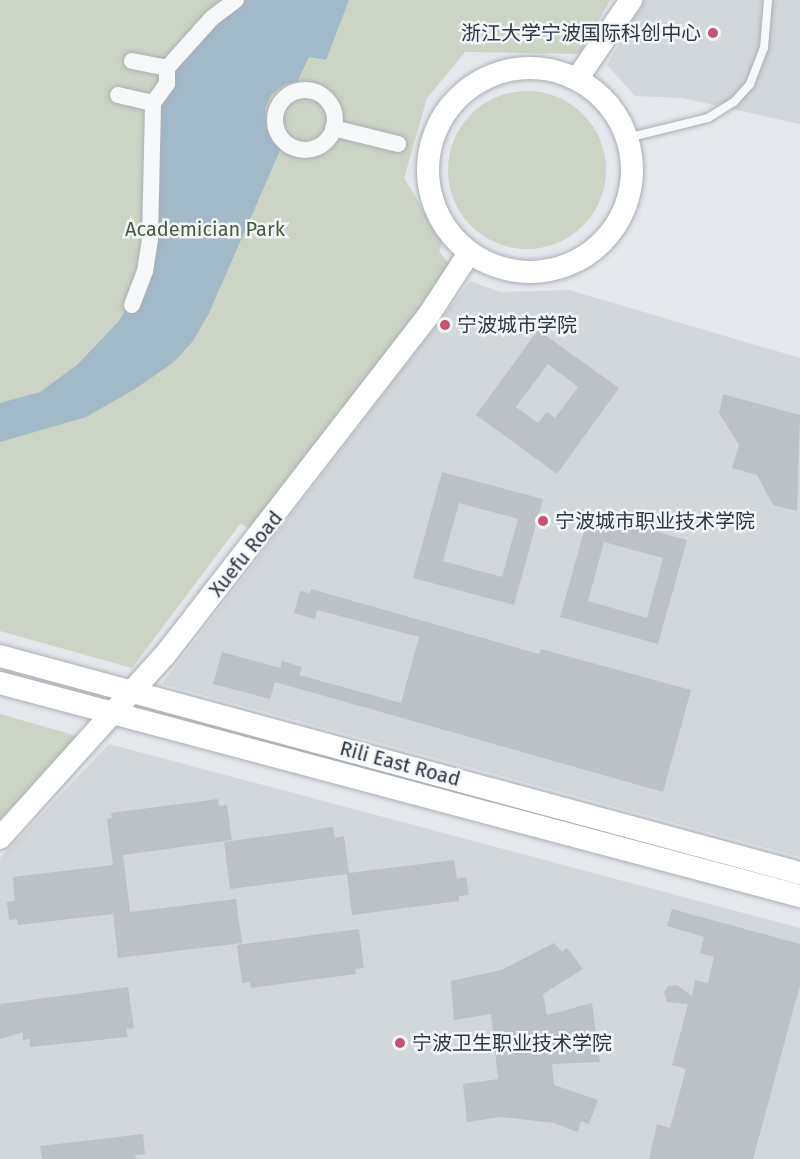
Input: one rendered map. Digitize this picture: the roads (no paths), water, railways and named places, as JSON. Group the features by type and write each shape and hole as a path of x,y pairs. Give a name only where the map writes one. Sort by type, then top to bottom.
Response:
{"main road":[{"path":"577,79 631,0"},
{"path":"541,68 577,79 604,99 627,138 632,159 630,193 618,224 596,249 566,266 533,272 500,268 470,253 443,225 429,190 429,152 442,116 468,88 502,71 541,68"},
{"name":"Xuefu Road","path":"0,838 132,692 298,488 428,316 470,253"},
{"name":"Rili East Road","path":"0,656 800,873"},
{"name":"Rili East Road","path":"0,683 800,896"}],"street":[{"path":"132,305 145,272 150,238 153,103 167,84 167,68 212,18 236,0"},
{"path":"132,61 167,68"},
{"path":"118,95 153,103"},
{"path":"333,128 398,144"}],"lane":[{"path":"627,138 708,118 734,102 750,84 764,48 768,0"}],"water":[{"path":"245,0 349,0 326,60 309,57 297,82 285,84 271,95 265,109 266,127 272,141 282,146 209,313 193,341 174,362 135,389 86,417 0,442 0,403 40,392 77,365 119,321 140,285 151,125 178,56"}],"place":[{"name":"浙江大学宁波国际科创中心","path":"713,33"},
{"name":"宁波城市学院","path":"445,325"},
{"name":"宁波城市职业技术学院","path":"543,521"},
{"name":"宁波卫生职业技术学院","path":"400,1043"}],"park label":[{"name":"Academician Park","path":"205,229"}]}
